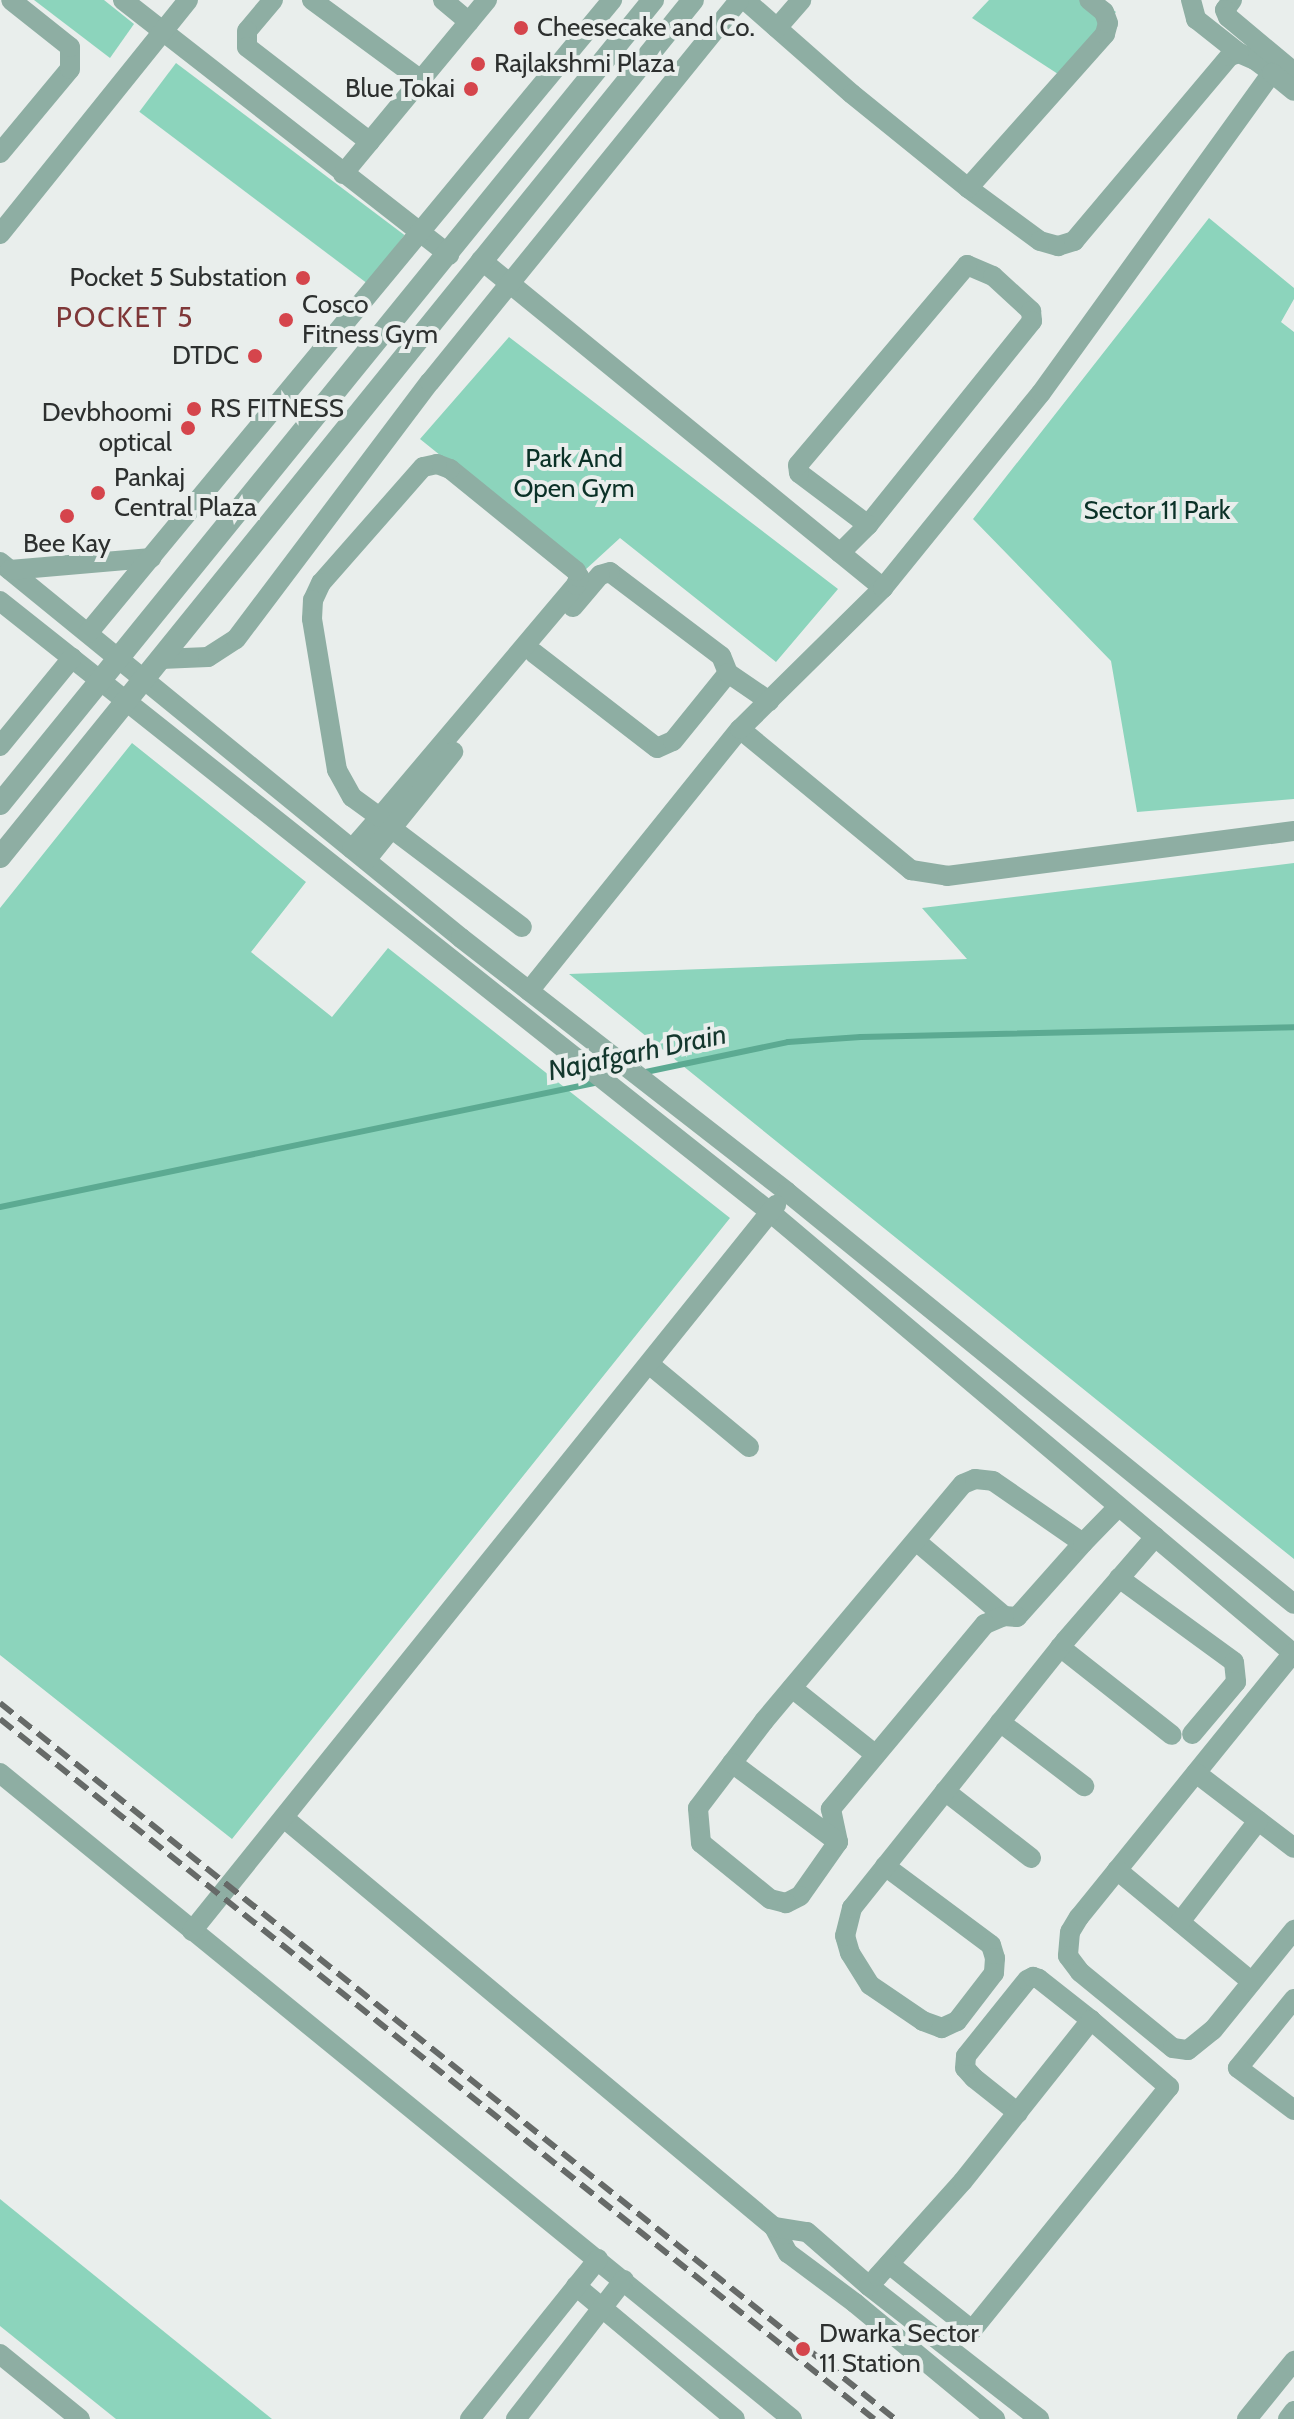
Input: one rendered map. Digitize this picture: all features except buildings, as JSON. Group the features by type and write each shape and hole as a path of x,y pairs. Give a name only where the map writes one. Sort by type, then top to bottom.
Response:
{"street":[{"path":"0,153 70,69 70,47 11,0"},
{"path":"123,0 449,255"},
{"path":"1,232 188,0"},
{"path":"273,0 247,31 247,47 370,142"},
{"path":"312,0 421,80"},
{"path":"443,0 469,22"},
{"path":"343,174 487,0"},
{"path":"88,633 612,0"},
{"path":"0,804 449,255 653,0"},
{"path":"0,857 693,0"},
{"path":"161,659 208,657 236,639 430,382 742,0 968,188 1040,241 1058,246 1074,241 1230,56 1239,53"},
{"path":"777,28 801,0"},
{"path":"968,188 1105,34 1108,23 1104,12 1089,0"},
{"path":"1191,0 1196,19 1294,91"},
{"path":"1232,0 1225,10 1228,17 1294,72"},
{"path":"529,991 740,729 883,588 1041,393 1272,73"},
{"path":"481,260 883,588"},
{"path":"840,553 868,525 1032,321 1031,311 993,276 967,265 796,469 868,525"},
{"path":"386,822 579,577 576,571 450,469 437,464 423,467 321,583 313,600 312,619 337,770 352,797 522,927"},
{"path":"5,566 151,558"},
{"path":"5,566 529,991 787,1192 1294,1604"},
{"path":"359,854 600,575 610,572 721,656 728,673 769,701"},
{"path":"0,601 770,1212 1293,1654 1070,1932 1068,1956 1080,1972 1173,2048 1188,2050 1213,2030 1294,1930"},
{"path":"534,653 657,748 673,741 728,673"},
{"path":"0,746 72,658"},
{"path":"740,729 911,870 947,876 1294,831"},
{"path":"192,1931 787,1192"},
{"path":"649,1364 749,1447"},
{"path":"1083,1543 993,1481 975,1479 963,1484 792,1688 698,1808 701,1843 770,1899 786,1903 800,1896 838,1842 831,1809 985,1624 1004,1616 1017,1617 1118,1507"},
{"path":"885,1866 991,1945 995,1958 994,1973 957,2021 942,2028 923,2021 870,1985 850,1953 845,1936 852,1908 885,1866 1060,1647 1155,1537"},
{"path":"916,1541 1004,1616"},
{"path":"1060,1647 1182,1735 1236,1682 1234,1662 1119,1578"},
{"path":"792,1688 876,1755"},
{"path":"1000,1722 1084,1786"},
{"path":"732,1763 838,1842"},
{"path":"0,1773 792,2419"},
{"path":"1196,1773 1294,1848"},
{"path":"945,1791 1031,1858"},
{"path":"284,1818 774,2227 788,2253 855,2303 995,2419"},
{"path":"1180,1922 1258,1821"},
{"path":"1117,1870 1252,1982"},
{"path":"889,2264 972,2330 1169,2087 1091,2020 1033,1977 1027,1980 966,2056 965,2068 1018,2113"},
{"path":"1294,1999 1238,2068 1294,2110"},
{"path":"869,2286 1018,2113 1091,2020"},
{"path":"774,2227 807,2232 869,2286 1039,2419"},
{"path":"470,2419 598,2259"},
{"path":"516,2419 624,2280"},
{"path":"576,2286 735,2419"},
{"path":"0,2354 58,2412 80,2419"},
{"path":"1247,2419 1294,2361"},
{"path":"1288,2419 1294,2411"}],"green space":[{"path":"34,0 104,0 134,24 110,58"},
{"path":"989,0 1100,0 1116,12 1058,74 972,18"},
{"path":"176,63 404,235 368,284 139,112"},
{"name":"Sector 11 Park","path":"1209,218 1294,288 1294,299 1281,322 1294,332 1294,799 1137,812 1111,661 973,519"},
{"name":"Park And Open Gym","path":"509,337 838,589 776,662 620,538 584,571 420,439"},
{"path":"132,743 306,882 251,952 332,1017 388,948 730,1218 232,1839 0,1655 0,908"},
{"path":"1294,863 1294,1559 569,974 967,959 922,908"},
{"path":"0,2199 272,2419 116,2419 0,2326"}],"waterway":[{"name":"Najafgarh Drain","path":"641,1073 788,1042 861,1037 1294,1027"},
{"name":"Najafgarh Drain","path":"0,1207 599,1082"}],"railway":[{"path":"0,1703 895,2419"},
{"path":"0,1719 874,2419"}],"place":[{"name":"Cheesecake and Co.","path":"521,28"},
{"name":"Rajlakshmi Plaza","path":"478,64"},
{"name":"Blue Tokai","path":"471,89"},
{"name":"Pocket 5 Substation","path":"303,278"},
{"name":"Cosco Fitness Gym","path":"286,320"},
{"name":"DTDC","path":"255,356"},
{"name":"RS FITNESS","path":"194,409"},
{"name":"Devbhoomi optical","path":"188,428"},
{"name":"Pankaj Central Plaza","path":"98,493"},
{"name":"Bee Kay","path":"67,516"},
{"name":"Dwarka Sector 11 Station","path":"803,2349"}],"district":[{"name":"POCKET 5","path":"125,317"}]}
